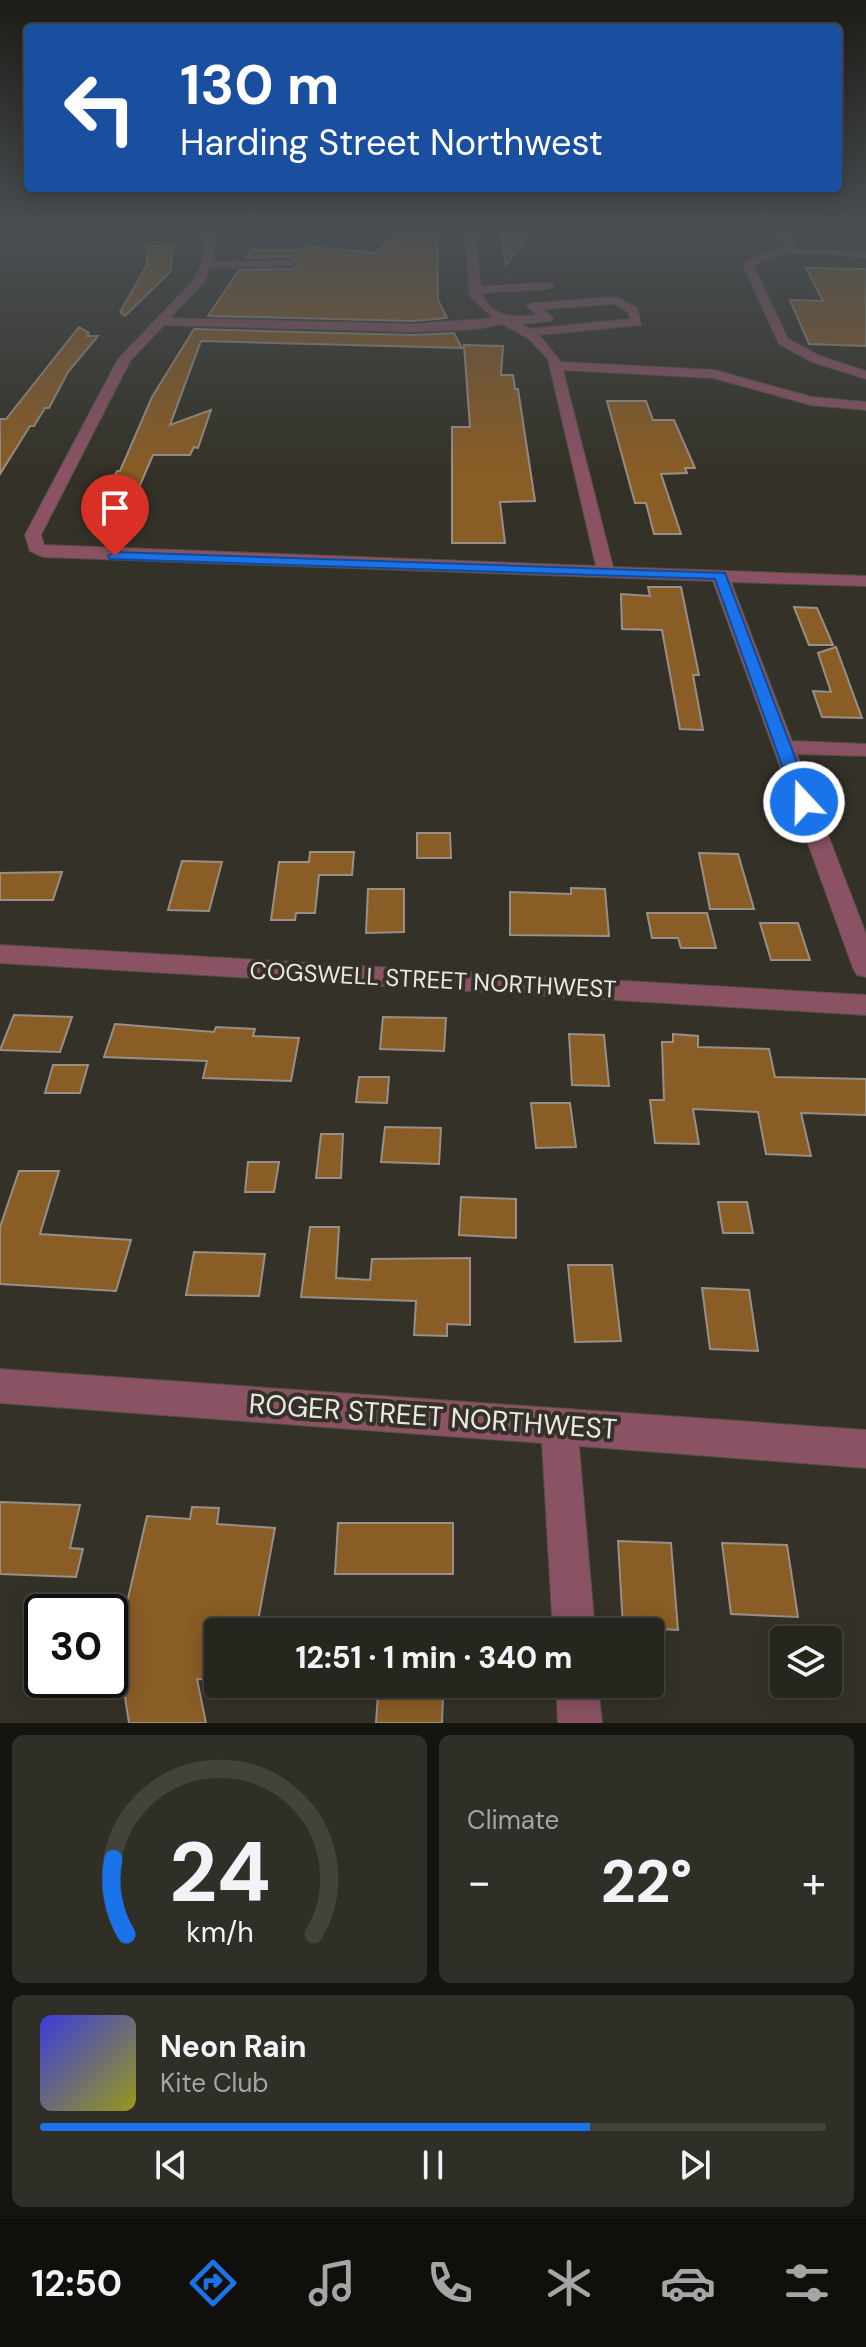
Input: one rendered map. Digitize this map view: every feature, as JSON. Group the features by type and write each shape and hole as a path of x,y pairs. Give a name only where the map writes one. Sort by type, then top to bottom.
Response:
{"street":[{"path":"170,309 124,359 33,535 36,547 51,554 866,581"},
{"path":"489,309 528,333 554,358 606,573"},
{"path":"158,321 413,328 547,318 537,309"},
{"path":"528,333 637,322 632,309"},
{"path":"768,309 783,341 816,359 866,375"},
{"path":"556,366 714,374 811,401 866,406"},
{"path":"720,575 866,968"},
{"path":"783,747 866,750"},
{"name":"COGSWELL STREET NORTHWEST","path":"0,954 866,1005"},
{"name":"ROGER STREET NORTHWEST","path":"0,1386 866,1449"},
{"path":"559,1425 573,1618"},
{"path":"578,1698 580,1723"}],"building":[{"path":"121,309 132,309 125,316 120,312"},
{"path":"212,309 443,309 447,318 413,321 208,316"},
{"path":"794,309 866,309 866,346 809,344"},
{"path":"79,327 89,333 87,336 98,336 68,372 49,408 45,408 34,426 30,426 0,474 0,419 6,419"},
{"path":"194,329 413,335 454,333 462,348 201,341 170,425 211,410 198,448 194,447 190,455 153,455 124,522 92,523 117,471 120,471 152,397"},
{"path":"464,345 503,346 501,375 513,375 515,389 518,389 535,501 500,502 505,543 452,543 452,427 470,427"},
{"path":"607,401 646,401 653,420 674,420 695,468 685,468 687,473 661,474 681,534 654,534 646,503 635,503"},
{"path":"648,587 681,587 699,675 693,675 703,730 680,729 662,630 622,629 621,594 650,596"},
{"path":"794,607 817,608 833,645 809,645"},
{"path":"836,647 862,718 822,717 813,691 831,692 818,653"},
{"path":"417,833 450,833 451,858 417,858"},
{"path":"310,852 354,852 352,875 319,875 315,913 296,913 295,920 271,920 279,862 309,862"},
{"path":"699,853 738,854 754,909 710,909"},
{"path":"182,861 222,862 209,911 168,910"},
{"path":"62,872 53,900 0,900 0,873"},
{"path":"571,888 605,889 609,936 510,935 510,892 571,894"},
{"path":"368,889 404,889 404,932 366,933"},
{"path":"647,913 707,913 716,948 681,948 678,938 652,938"},
{"path":"760,923 798,923 810,960 771,960"},
{"path":"14,1015 72,1017 60,1052 0,1050"},
{"path":"383,1017 446,1018 444,1051 380,1049"},
{"path":"115,1024 214,1032 216,1027 255,1029 253,1036 299,1038 291,1081 203,1078 207,1061 104,1057"},
{"path":"569,1034 604,1035 609,1086 572,1085"},
{"path":"673,1034 698,1036 698,1047 769,1049 775,1077 866,1079 866,1115 801,1113 811,1156 766,1154 758,1112 693,1109 699,1144 655,1143 650,1100 664,1100 662,1042 673,1042"},
{"path":"53,1065 88,1065 80,1093 45,1093"},
{"path":"359,1077 389,1077 387,1103 356,1102"},
{"path":"531,1103 570,1103 576,1147 536,1148"},
{"path":"385,1127 441,1128 439,1164 381,1162"},
{"path":"321,1134 343,1134 341,1178 316,1178"},
{"path":"248,1162 279,1162 274,1192 245,1192"},
{"path":"19,1171 59,1171 40,1234 131,1240 116,1291 0,1284 0,1227"},
{"path":"461,1197 516,1199 516,1238 459,1235"},
{"path":"718,1202 747,1202 753,1233 723,1233"},
{"path":"310,1227 339,1227 336,1278 370,1280 372,1259 470,1258 470,1325 447,1324 447,1336 414,1335 416,1301 301,1297"},
{"path":"194,1252 265,1254 259,1296 186,1295"},
{"path":"568,1265 612,1265 621,1341 575,1342"},
{"path":"702,1288 749,1290 758,1351 710,1349"},
{"path":"0,1502 80,1505 70,1548 83,1549 76,1577 0,1574"},
{"path":"192,1507 219,1508 217,1524 275,1528 259,1618 204,1618 204,1679 197,1679 206,1723 129,1723 125,1698 128,1698 128,1598 147,1516 190,1519"},
{"path":"338,1523 453,1523 453,1574 335,1574"},
{"path":"618,1541 671,1543 678,1630 664,1629 664,1618 622,1618"},
{"path":"722,1543 787,1545 798,1617 731,1614"},
{"path":"378,1698 443,1698 442,1723 376,1723"}],"route":[{"path":"115,556 720,575 804,802"}]}
